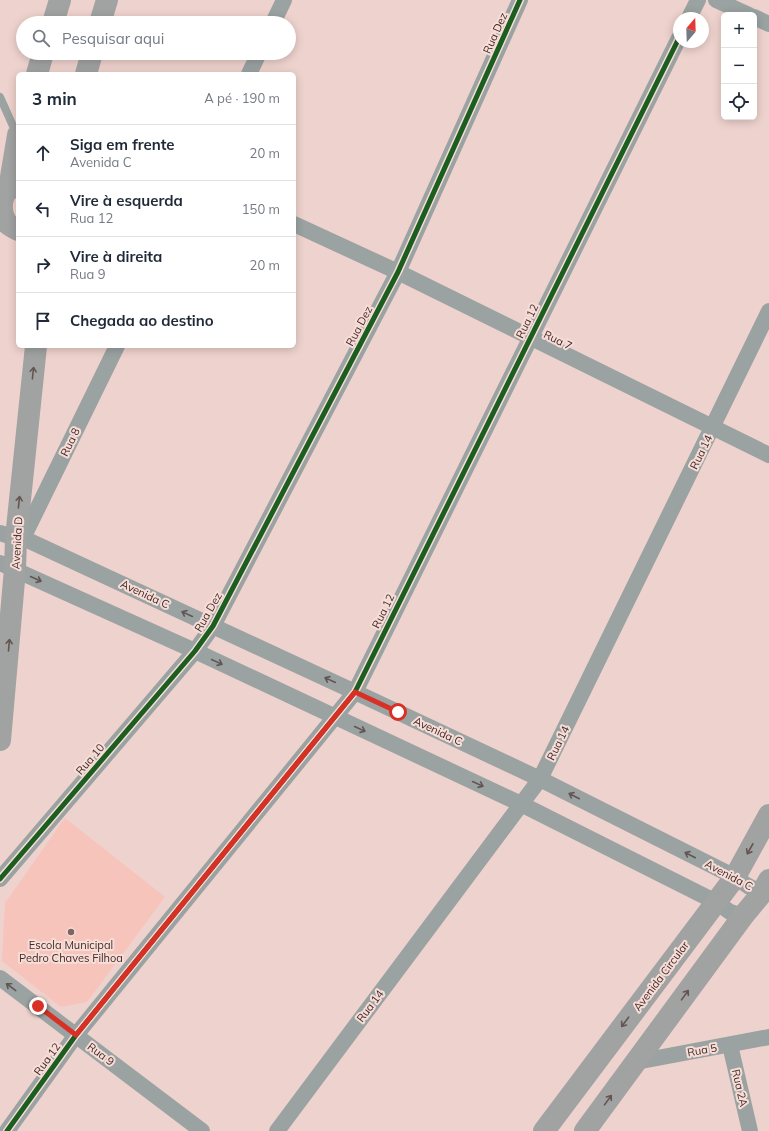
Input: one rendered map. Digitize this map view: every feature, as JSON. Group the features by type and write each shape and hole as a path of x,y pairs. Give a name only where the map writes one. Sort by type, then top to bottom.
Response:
{"main road":[{"path":"55,16 60,0"},
{"path":"102,16 107,0"},
{"path":"38,72 41,60"},
{"path":"87,72 90,60"},
{"path":"8,232 2,211 4,195 12,188 16,153"},
{"name":"Avenida D","path":"0,740 8,566 36,348"},
{"name":"Avenida Circular","path":"544,1131 735,877 769,815"},
{"path":"585,1131 765,886"}],"street":[{"path":"276,16 284,0"},
{"name":"Rua Dez","path":"195,651 213,626 398,272 520,0"},
{"path":"692,12 698,0"},
{"path":"719,0 743,12"},
{"path":"757,18 769,24"},
{"name":"Rua 12","path":"7,1131 76,1035 355,692 674,48"},
{"path":"250,72 256,60"},
{"name":"Rua 7","path":"296,225 398,272 769,455"},
{"name":"Rua 14","path":"277,1131 540,779 769,311"},
{"name":"Rua 8","path":"13,536 116,348"},
{"name":"Avenida C","path":"13,536 213,626 540,779 735,877 748,886 765,886"},
{"path":"8,566 195,651 522,804 716,902 730,912 743,916"},
{"name":"Rua 10","path":"0,879 195,651"},
{"name":"Rua 9","path":"0,978 202,1131"},
{"name":"Rua 5","path":"636,1062 769,1037"},
{"name":"Rua 2A","path":"730,1045 750,1131"}],"lane":[{"path":"0,97 16,132"}],"shaded area":[{"name":"Escola Municipal Pedro Chaves Filhoa","path":"65,818 165,897 87,1002 61,1007 2,961 5,903"}],"cycle path":[{"path":"0,879 195,651 213,626 398,272 520,0"},
{"path":"7,1131 76,1035 355,692 674,48"}],"place":[{"name":"Escola Municipal Pedro Chaves Filhoa","path":"71,932"}],"route":[{"path":"38,1006 76,1035 355,692 398,712"}]}
